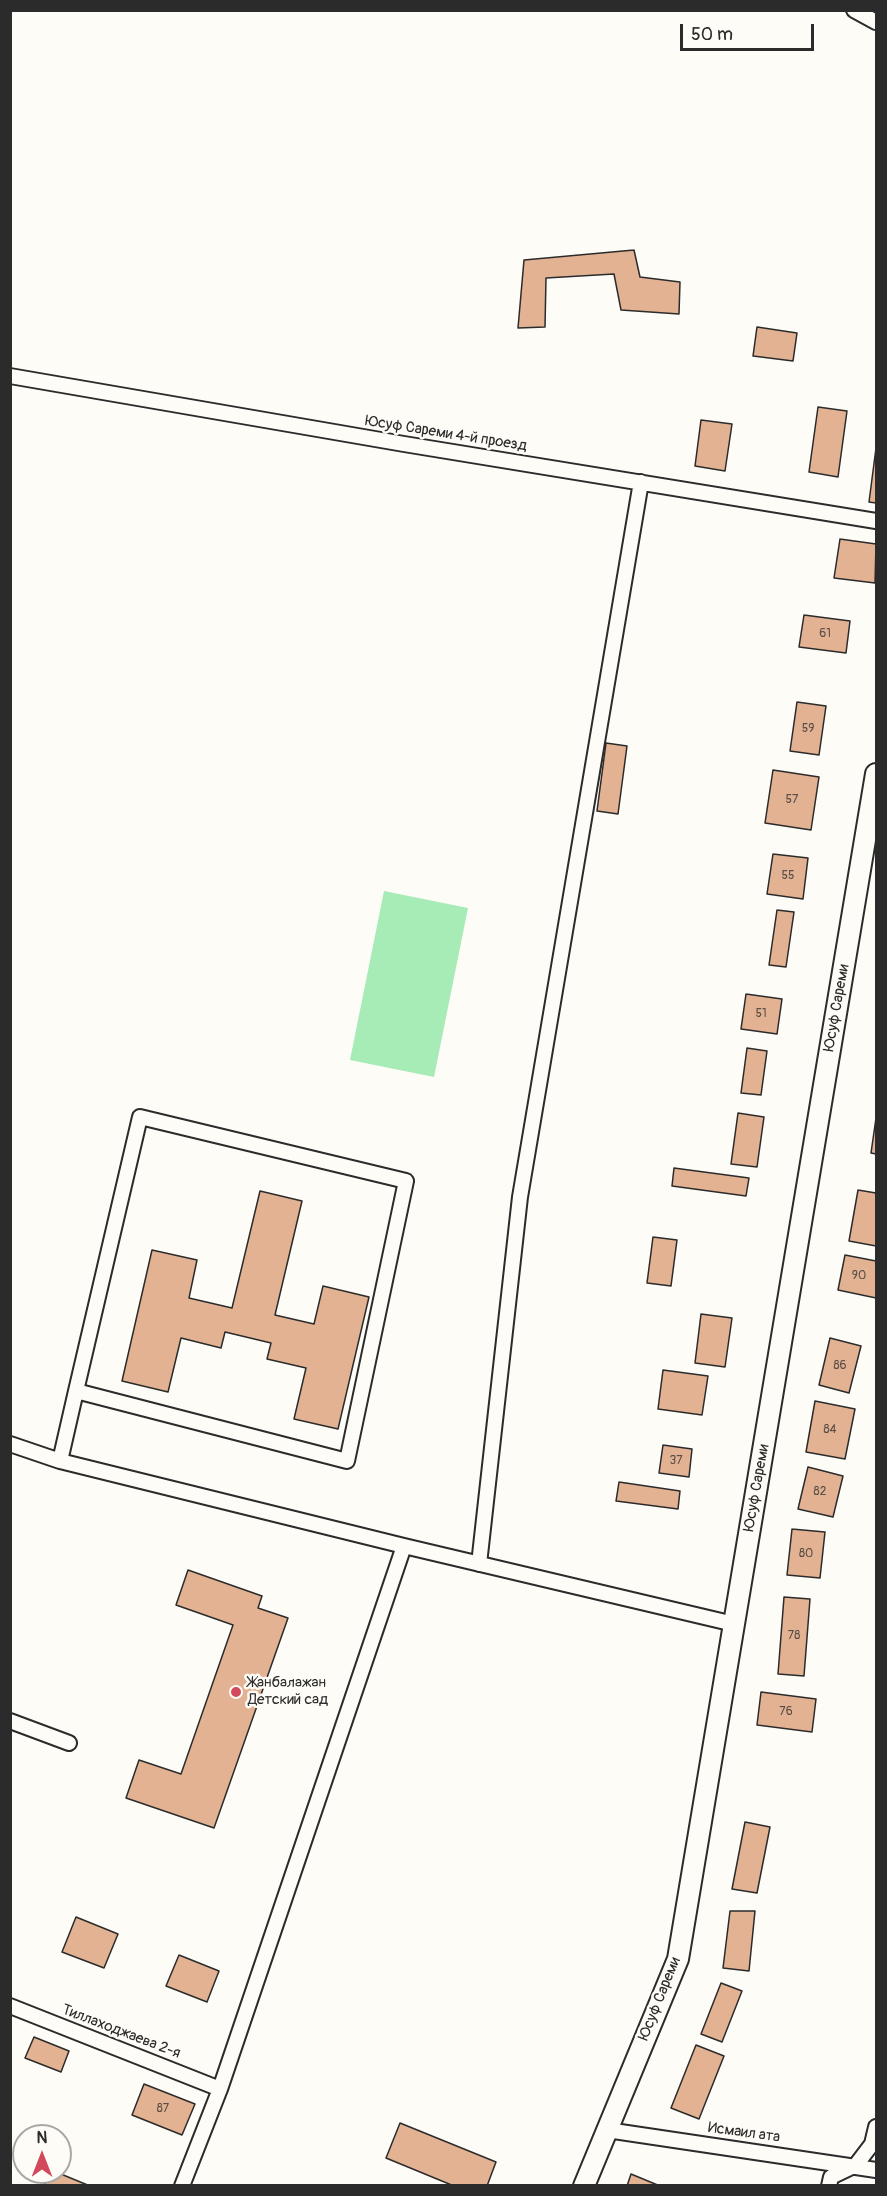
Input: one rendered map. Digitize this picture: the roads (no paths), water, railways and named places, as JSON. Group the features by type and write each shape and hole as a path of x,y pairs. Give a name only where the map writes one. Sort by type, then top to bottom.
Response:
{"main road":[{"name":"Юсуф Сареми","path":"584,2186 678,1959 876,774"}],"street":[{"path":"854,10 876,22"},
{"name":"Юсуф Сареми 4-й проезд","path":"10,376 876,521"},
{"path":"479,1564 520,1197 641,482"},
{"path":"60,1461 76,1391 140,1117 406,1181 347,1461 76,1391"},
{"path":"10,1444 60,1461 734,1624"},
{"path":"182,2186 220,2089 404,1546"},
{"path":"10,1721 69,1743"},
{"name":"Тиллаходжаева 2-я","path":"10,2006 220,2089"},
{"path":"829,2186 831,2177 856,2165 872,2144 876,2127"},
{"name":"Исмаил ата","path":"607,2130 856,2165 876,2170"}],"place":[{"name":"Жанбалажан Детский сад","path":"236,1692"}]}
